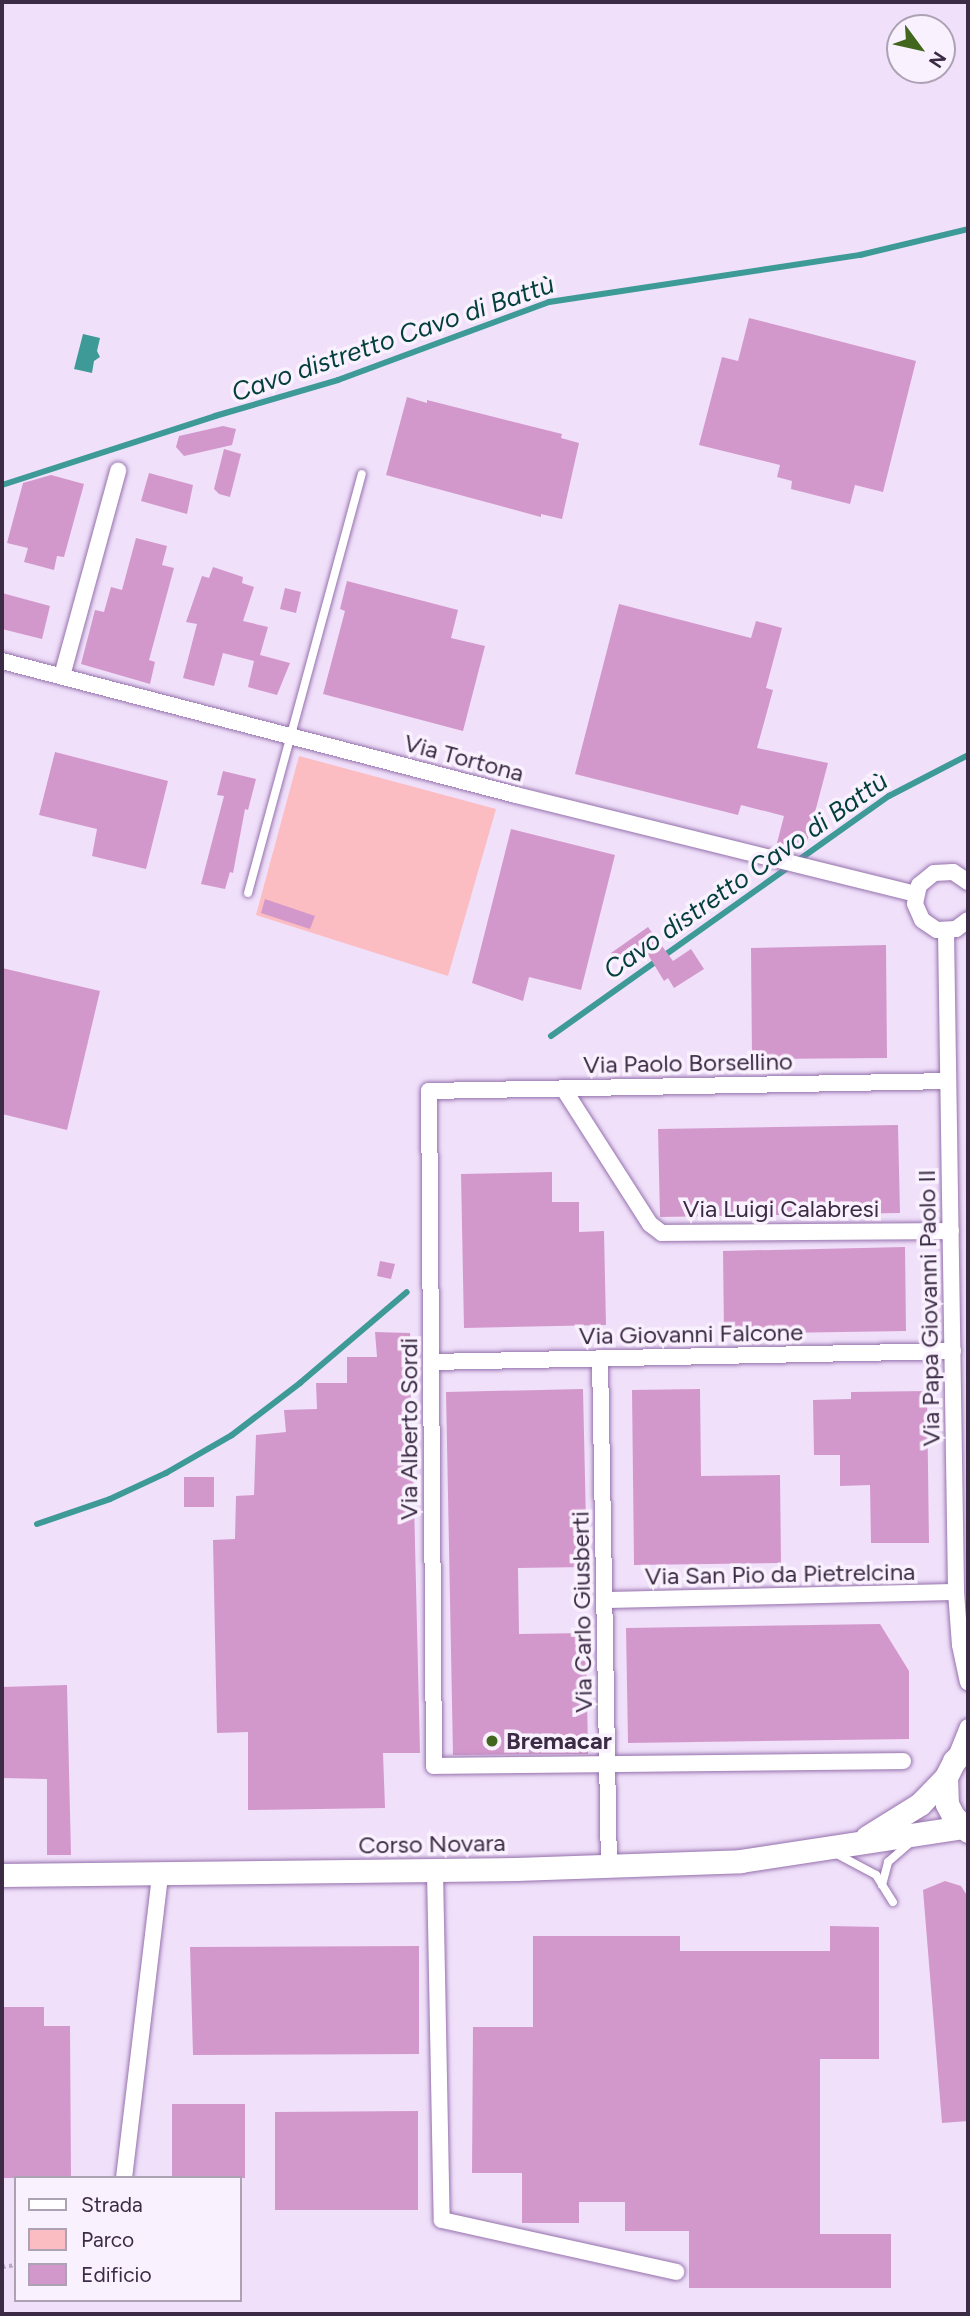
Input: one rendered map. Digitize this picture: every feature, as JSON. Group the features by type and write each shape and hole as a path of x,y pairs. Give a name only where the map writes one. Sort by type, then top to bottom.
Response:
{"main road":[{"name":"Corso Novara","path":"2,1875 435,1871 741,1861 826,1849 861,1840 965,1829 947,1804 956,1762"},
{"name":"Corso Novara","path":"861,1840 920,1804 956,1762"}],"street":[{"path":"62,676 118,471"},
{"name":"Via Tortona","path":"2,661 785,863 916,894"},
{"path":"966,873 934,873 919,885 915,904 922,920 929,926 946,931 956,929 968,920"},
{"name":"Via Papa Giovanni Paolo II","path":"946,931 953,1351 961,1467 960,1645 968,1682"},
{"name":"Via Paolo Borsellino","path":"429,1091 948,1080"},
{"name":"Via Luigi Calabresi","path":"563,1088 650,1224 662,1233 951,1230"},
{"name":"Via Alberto Sordi","path":"429,1091 434,1766 606,1764"},
{"name":"Via Giovanni Falcone","path":"431,1362 953,1351"},
{"name":"Via Carlo Giusberti","path":"600,1358 609,1866"},
{"name":"Via San Pio da Pietrelcina","path":"605,1600 962,1592"},
{"path":"956,1762 968,1727"},
{"path":"606,1764 903,1760"},
{"path":"435,1871 442,2220 676,2272"},
{"path":"124,2176 160,1874"}],"lane":[{"path":"248,892 293,736 362,474"},
{"path":"882,1885 888,1862 921,1835"},
{"path":"826,1849 876,1875 894,1902"}],"green space":[{"path":"299,756 496,809 448,976 256,915"}],"shaded area":[{"path":"83,334 100,338 97,351 100,357 94,361 92,373 74,369"}],"building":[{"path":"749,318 916,361 883,492 855,485 850,504 791,489 792,481 777,477 780,465 699,445 722,357 738,361"},
{"path":"407,397 562,434 561,438 579,443 562,519 541,514 541,517 386,475"},
{"path":"223,426 236,429 232,445 184,456 176,447 179,436"},
{"path":"224,449 241,454 230,497 219,494 214,489"},
{"path":"149,473 193,485 187,514 141,501"},
{"path":"51,475 84,484 64,557 57,556 54,570 24,562 28,548 7,543 23,483"},
{"path":"136,538 167,546 162,565 174,568 149,660 155,662 150,684 81,664 95,610 104,612 111,587 122,590"},
{"path":"213,567 243,577 242,583 254,587 243,621 268,627 260,655 290,663 277,695 248,687 254,661 223,653 214,686 183,678 197,624 186,622 202,576 209,578"},
{"path":"347,581 458,610 451,638 485,646 463,731 323,694 345,611 340,609"},
{"path":"285,588 301,592 296,613 280,609"},
{"path":"2,593 50,606 42,639 2,629"},
{"path":"619,604 751,638 756,621 782,628 766,688 773,690 757,748 828,763 805,850 777,843 784,816 741,805 738,815 575,774"},
{"path":"55,752 168,781 146,869 92,856 97,829 39,815"},
{"path":"223,771 256,779 248,810 245,809 233,873 230,872 225,889 201,884 224,796 217,795"},
{"path":"511,829 615,855 581,990 529,977 523,1001 472,983"},
{"path":"265,899 315,916 310,929 261,913"},
{"path":"648,927 673,961 691,949 704,969 674,988 668,978 664,981 647,953 624,970 611,953"},
{"path":"886,945 887,1058 752,1059 751,948"},
{"path":"2,968 100,991 67,1130 2,1114"},
{"path":"898,1125 900,1213 660,1217 658,1129"},
{"path":"552,1172 552,1202 579,1202 579,1232 604,1231 606,1325 464,1328 461,1174"},
{"path":"905,1247 906,1331 724,1334 723,1251"},
{"path":"380,1261 395,1264 391,1279 377,1276"},
{"path":"375,1332 410,1333 420,1753 383,1753 385,1808 248,1810 248,1732 217,1733 213,1540 235,1539 236,1496 254,1495 256,1435 286,1432 284,1410 317,1409 316,1383 347,1383 347,1357 377,1357"},
{"path":"583,1389 587,1567 518,1568 519,1634 586,1633 588,1754 453,1755 446,1392"},
{"path":"700,1389 701,1476 780,1475 781,1563 634,1565 632,1390"},
{"path":"927,1391 929,1543 871,1543 870,1485 840,1486 840,1455 814,1455 813,1400 851,1399 851,1392"},
{"path":"184,1477 214,1477 214,1507 184,1507"},
{"path":"880,1624 909,1671 909,1739 628,1743 626,1628"},
{"path":"67,1685 71,1855 47,1855 47,1779 2,1778 2,1687"},
{"path":"945,1881 961,1886 968,1897 968,2121 942,2123 923,1890"},
{"path":"830,1926 879,1927 879,2059 820,2059 820,2234 891,2234 891,2288 689,2288 689,2231 625,2231 625,2202 579,2202 579,2223 522,2223 522,2173 472,2173 473,2027 533,2027 533,1936 680,1936 680,1951 830,1951"},
{"path":"419,1946 419,2054 193,2055 190,1947"},
{"path":"2,2007 44,2007 44,2026 70,2026 71,2176 2,2178"},
{"path":"172,2104 245,2104 245,2178 172,2176"},
{"path":"418,2111 418,2210 275,2210 275,2112"}],"waterway":[{"name":"Cavo distretto Cavo di Battù","path":"2,485 215,416 338,380 549,302 860,255 968,229"},
{"name":"Cavo distretto Cavo di Battù","path":"551,1036 889,796 968,755"},
{"name":"Cavo distretto Cavo di Battù","path":"37,1524 110,1499 166,1473 232,1435 300,1383 407,1292"}],"place":[{"name":"Bremacar","path":"492,1741"}]}
